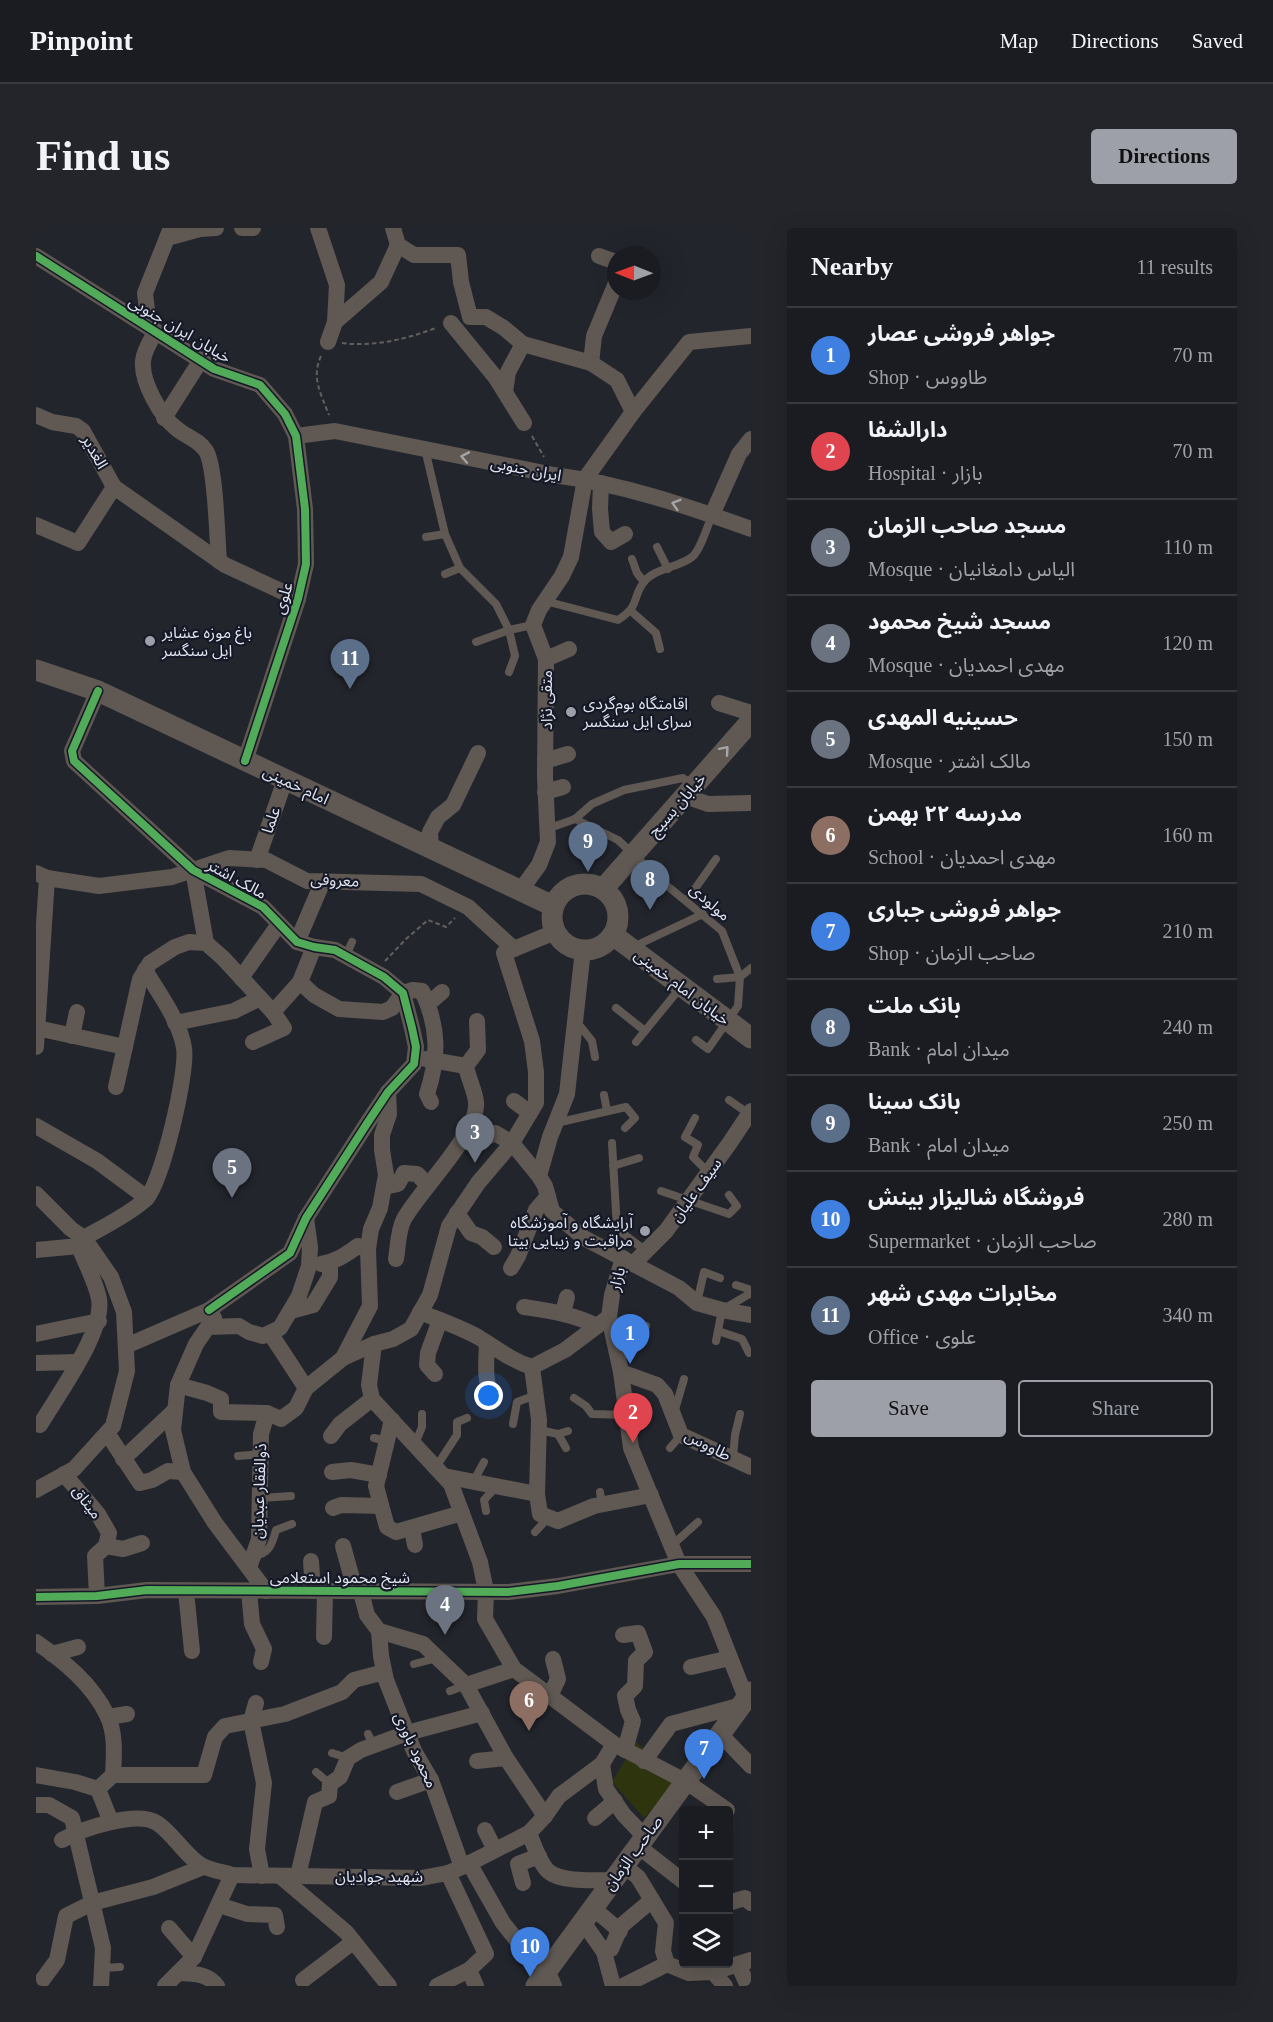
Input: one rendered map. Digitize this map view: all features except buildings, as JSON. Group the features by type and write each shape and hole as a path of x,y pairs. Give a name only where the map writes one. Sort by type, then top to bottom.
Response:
{"street":[{"path":"216,228 169,233 145,293 153,329 143,361 145,377 164,418 179,431 197,441 207,451 212,466 219,561"},
{"path":"242,228 253,228"},
{"path":"318,228 337,285 335,322 328,342"},
{"path":"335,322 381,282 398,245 393,228"},
{"path":"398,245 414,255 458,255 461,282 470,317 486,317 523,344 591,363 617,380 633,412"},
{"name":"خیابان ایران جنوبی","path":"36,256 214,369 260,385 285,414 296,436"},
{"path":"599,256 607,259"},
{"path":"591,363 594,336 609,300"},
{"path":"451,322 496,378 524,423"},
{"path":"533,625 544,601 562,576 571,556 593,481 633,412 689,342 751,336"},
{"path":"505,392 508,372 523,344"},
{"path":"164,418 201,360"},
{"name":"الغدیر","path":"36,415 52,422 76,426 83,431 114,487"},
{"name":"ایران جنوبی","path":"296,436 335,431 593,481 712,515 751,530"},
{"name":"علوی","path":"245,761 298,599 306,564 304,509 296,436"},
{"path":"712,515 739,454 751,439"},
{"path":"593,481 600,509 602,532 611,542 625,534"},
{"path":"36,525 78,543 114,487 219,561 298,599"},
{"name":"متقی نژاد","path":"520,891 539,865 548,842 545,792 546,659 533,625"},
{"path":"546,659 569,649"},
{"name":"امام خمینی","path":"36,670 98,691 553,906"},
{"name":"مالک اشتر","path":"98,691 72,752 74,761 193,870 263,907 297,942 335,950 349,949 374,972 403,993 413,990 422,991 428,1004"},
{"path":"718,703 751,713"},
{"name":"خیابان بسیج","path":"603,889 751,721"},
{"path":"431,849 430,832 438,817 453,805 478,753"},
{"path":"545,761 568,754"},
{"name":"علما","path":"257,860 285,780"},
{"path":"545,792 563,787"},
{"path":"690,791 708,804 751,803"},
{"name":"معروفی","path":"41,875 99,886 172,878 229,858 266,861 307,881 421,884 468,907 509,950"},
{"path":"193,870 206,943 242,978 273,1012 284,1028 253,1042"},
{"path":"36,1047 41,875"},
{"path":"297,942 323,881"},
{"path":"578,884 595,885 603,889 610,895 618,910 617,927 613,935 600,947 583,950 567,945 555,932 553,906 563,892 578,884"},
{"path":"242,978 279,924"},
{"path":"178,1385 221,1399 221,1412 267,1413 281,1419 296,1408 306,1388 343,1358 374,1344 393,1339 411,1329 430,1295 449,1226 478,1183 512,1143 536,1103 532,1041 509,950 555,932"},
{"name":"خیابان امام خمینی","path":"613,935 751,1038"},
{"path":"116,1087 140,979 145,970 150,963 175,947 189,942 206,943"},
{"path":"273,1012 300,982 314,947"},
{"path":"539,1176 567,1094 583,950"},
{"path":"36,1250 81,1242 147,1198 161,1166 183,1073 184,1049 175,1023 145,970"},
{"path":"300,982 314,995 339,1009 383,1012 392,1008 403,993"},
{"path":"431,1102 427,1094 436,1061 433,1021 428,1004 442,992"},
{"path":"126,1346 209,1310 290,1253 306,1218 388,1092 414,1064 416,1047 403,993"},
{"path":"175,1023 234,1011 260,998"},
{"path":"72,1036 77,1012"},
{"path":"466,1066 478,1050 477,1021"},
{"path":"37,1028 126,1047"},
{"path":"415,1057 466,1066"},
{"path":"396,1260 402,1222 427,1184 456,1150 470,1125 477,1103 466,1066"},
{"path":"343,1358 370,1306 368,1250 372,1229 380,1208 386,1175 382,1135 389,1114 388,1092"},
{"path":"514,1101 530,1113"},
{"name":"سیف علیان","path":"628,1261 646,1251 666,1231 750,1112"},
{"path":"36,1126 97,1161 147,1198"},
{"path":"463,1137 475,1143 495,1132 512,1143"},
{"name":"بازار","path":"512,1143 539,1176 552,1211 584,1238 628,1261 612,1295 606,1324 621,1372 631,1448 679,1564 714,1617 746,1698"},
{"path":"371,1163 382,1150"},
{"path":"384,1187 398,1184 404,1173 417,1174 427,1184"},
{"path":"36,1194 71,1229 111,1277 124,1312 127,1371 113,1426 74,1469 36,1490"},
{"path":"511,1268 536,1210 548,1196"},
{"path":"457,1213 471,1233 482,1237 494,1247"},
{"path":"208,1327 239,1326 262,1336 280,1328 299,1296 309,1266 310,1247 306,1218"},
{"path":"40,1425 78,1362 99,1321 99,1300 81,1242"},
{"path":"309,1266 330,1263 358,1245 368,1250"},
{"path":"628,1261 679,1288 697,1303 751,1315"},
{"path":"291,1311 313,1305 330,1277 330,1263"},
{"path":"524,1307 565,1305 581,1317 606,1324"},
{"path":"209,1310 214,1318 196,1344 178,1385 173,1431 183,1472 215,1523 251,1562 258,1591 252,1624 264,1649 261,1662"},
{"path":"420,1312 459,1328 517,1362 532,1368"},
{"path":"435,1374 428,1365 428,1353 440,1320"},
{"path":"36,1339 36,1333 99,1321"},
{"path":"532,1368 606,1324"},
{"path":"270,1333 306,1388"},
{"path":"487,1343 485,1372 487,1388 493,1401"},
{"path":"374,1344 369,1385 372,1399 451,1484 480,1562 486,1591 485,1619 514,1669 620,1747 686,1781 721,1806"},
{"path":"36,1363 78,1362"},
{"path":"532,1368 538,1430 537,1494 540,1514 558,1521 601,1498 651,1495"},
{"name":"طاووس","path":"621,1372 657,1385 665,1394 681,1435 751,1466"},
{"path":"331,1436 340,1424 372,1399"},
{"path":"123,1459 175,1410"},
{"name":"ذوالفقار عبدیان","path":"251,1562 259,1539 261,1434 267,1413"},
{"path":"392,1420 381,1440 376,1486 387,1527 414,1537 462,1513"},
{"path":"107,1433 140,1483 152,1480 168,1471 183,1472"},
{"path":"332,1472 351,1470 379,1475"},
{"path":"440,1471 473,1482 537,1494"},
{"name":"میثاق","path":"64,1474 98,1514 109,1533 106,1546"},
{"path":"333,1508 341,1505 381,1506"},
{"path":"98,1596 95,1556 106,1546 123,1549 142,1543"},
{"path":"343,1546 353,1582 361,1592 367,1615 379,1631 423,1644 437,1658 458,1688 482,1713 506,1758 545,1816"},
{"path":"311,1561 319,1591 324,1637"},
{"name":"شیخ محمود استعلامی","path":"36,1597 98,1596 147,1590 508,1592 558,1586 679,1564 751,1564"},
{"path":"186,1591 192,1651"},
{"name":"محمود باوری","path":"379,1631 384,1672 406,1734 431,1780 460,1868"},
{"name":"شهید جوادیان","path":"203,1867 232,1875 421,1878 460,1868 529,1833 559,1796 602,1764 620,1747 633,1721 625,1696 635,1686 636,1661 645,1652 638,1634 623,1635"},
{"path":"36,1642 67,1665 90,1688 108,1717 114,1748 113,1775"},
{"path":"52,1654 78,1647"},
{"path":"691,1668 730,1658"},
{"path":"550,1696 558,1679 554,1659"},
{"path":"458,1688 514,1669"},
{"path":"98,1789 113,1775 204,1775 215,1737 225,1726 285,1714 342,1692 354,1680 384,1672"},
{"path":"644,1761 671,1724 746,1698"},
{"name":"صاحب الزمان","path":"546,1981 588,1915 746,1698"},
{"path":"256,1703 251,1721 264,1783 257,1850 262,1876"},
{"path":"298,1876 315,1802 329,1796 330,1784 340,1777 348,1758 361,1750 370,1740 406,1734 482,1713"},
{"path":"108,1717 127,1714"},
{"path":"720,1734 747,1756"},
{"path":"477,1761 506,1758"},
{"path":"602,1764 606,1789 641,1842 679,1877"},
{"path":"36,1775 98,1789"},
{"path":"397,1792 431,1780"},
{"path":"98,1789 111,1822"},
{"path":"596,1818 615,1801"},
{"path":"36,1805 49,1805 72,1818 69,1836 92,1903 103,1948 101,1986"},
{"path":"39,1986 57,1960 66,1916 92,1903 153,1887 203,1867 171,1834 154,1821 140,1819 111,1822 69,1836"},
{"path":"485,1830 495,1850"},
{"path":"529,1833 549,1872 568,1879 619,1873 638,1877 666,1923 665,1958"},
{"path":"523,1883 518,1864 539,1856"},
{"path":"437,1986 469,1970 486,1954 460,1868"},
{"path":"460,1868 546,1981"},
{"path":"165,1986 194,1957 232,1875"},
{"path":"280,1876 346,1932 389,1986"},
{"path":"733,1902 745,1898 751,1903"},
{"path":"604,1952 611,1949 621,1926 652,1899"},
{"path":"219,1905 247,1914 275,1915 277,1927"},
{"path":"588,1915 620,1931"},
{"path":"588,1915 604,1952 613,1986"},
{"path":"169,1928 194,1957"},
{"path":"303,1980 353,1942"},
{"path":"665,1958 689,1973 713,1972 745,1962 748,1986"},
{"path":"623,1986 665,1958"},
{"path":"469,1970 477,1986"},
{"path":"713,1972 725,1986"},
{"path":"178,1973 212,1979 217,1986"}],"lane":[{"path":"425,449 445,534 460,568 496,604 509,630 515,656 509,672"},
{"path":"544,601 618,620 632,611 644,582 658,572 694,555 712,515"},
{"path":"426,537 445,534"},
{"path":"657,547 668,569"},
{"path":"632,559 637,573 644,582"},
{"path":"444,574 460,568"},
{"path":"632,611 656,633 660,649"},
{"path":"476,642 509,630 533,625"},
{"path":"547,829 575,819 592,804 624,790 683,778 690,791"},
{"name":"مولودی","path":"575,819 618,840 723,931 740,977 738,1006 708,1049 696,1040"},
{"path":"687,900 716,859"},
{"path":"630,948 703,914"},
{"path":"717,980 740,977 751,968"},
{"path":"636,1042 682,987"},
{"path":"616,1008 645,1031"},
{"path":"574,1020 592,1041 595,1057"},
{"path":"604,1095 607,1111"},
{"path":"729,1100 750,1112"},
{"path":"556,1123 626,1107 635,1118 625,1128"},
{"path":"695,1118 685,1137 698,1145 693,1157 709,1173"},
{"path":"612,1143 617,1229 646,1251"},
{"path":"613,1166 639,1158"},
{"path":"661,1191 729,1214 736,1206 729,1195"},
{"path":"697,1303 704,1272 720,1278"},
{"path":"736,1285 751,1291"},
{"path":"716,1341 722,1310 751,1291"},
{"path":"606,1324 646,1326"},
{"path":"718,1330 742,1339 749,1353"},
{"path":"674,1414 684,1378"},
{"path":"513,1424 517,1402 536,1395"},
{"path":"574,1398 586,1406 592,1414 627,1415"},
{"path":"415,1444 422,1427 422,1414"},
{"path":"733,1458 740,1414"},
{"path":"440,1471 457,1435 457,1422 467,1418"},
{"path":"538,1430 558,1434 568,1431"},
{"path":"558,1434 566,1448"},
{"path":"670,1448 681,1435"},
{"path":"238,1456 261,1454"},
{"path":"473,1482 484,1462"},
{"path":"486,1511 484,1500 496,1487"},
{"path":"260,1498 291,1496"},
{"path":"535,1532 548,1518"},
{"path":"671,1546 698,1522"},
{"path":"251,1562 272,1546 276,1530 292,1524"},
{"path":"414,1664 437,1658"},
{"path":"332,1753 348,1758"},
{"path":"316,1772 330,1784"},
{"path":"103,1968 120,1967"}],"path":[{"path":"335,431 318,387 316,367 328,342 358,345 387,342 408,338 451,322"},
{"path":"524,423 554,475"},
{"path":"374,972 428,920 446,927 468,907"}],"green space":[{"path":"636,1742 680,1779 644,1818 612,1782"}],"cycle path":[{"path":"36,256 214,369 260,385 285,414 296,436 305,509 306,564 298,599 245,761"},
{"path":"98,691 72,751 74,761 193,870 263,907 297,942 335,950 384,977 403,993 416,1047 414,1064 388,1092 368,1122 306,1218 290,1253 209,1310"},
{"path":"36,1597 97,1596 147,1590 508,1592 558,1586 679,1564 751,1564"}],"place":[{"name":"باغ موزه عشایر ایل سنگسر","path":"150,641"},
{"name":"مخابرات مهدی شهر","path":"350,689"},
{"name":"اقامتگاه بوم‌گردی سرای ایل سنگسر","path":"571,712"},
{"name":"بانک سینا","path":"588,872"},
{"name":"بانک ملت","path":"650,910"},
{"name":"مسجد صاحب الزمان","path":"475,1163"},
{"name":"حسینیه المهدی","path":"232,1198"},
{"name":"آرایشگاه و آموزشگاه مراقبت و زیبایی بیتا","path":"645,1231"},
{"name":"جواهر فروشی عصار","path":"630,1364"},
{"name":"دارالشفا","path":"633,1443"},
{"name":"مسجد شیخ محمود","path":"445,1635"},
{"name":"مدرسه ۲۲ بهمن","path":"529,1731"},
{"name":"جواهر فروشی جباری","path":"704,1779"},
{"name":"فروشگاه شالیزار بینش","path":"530,1977"}]}
